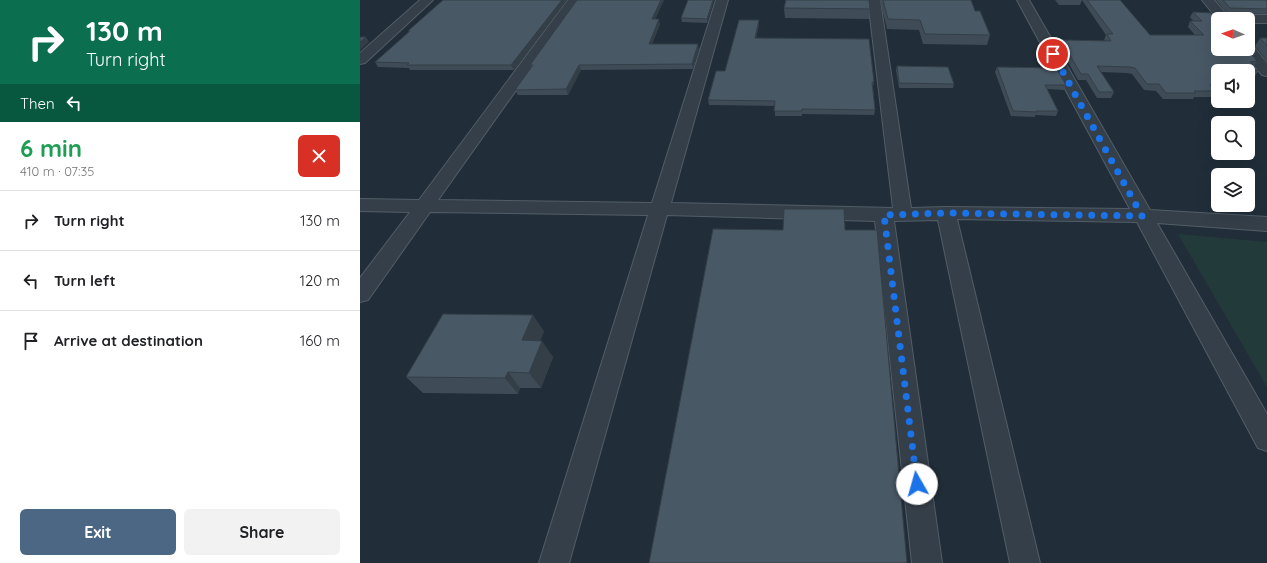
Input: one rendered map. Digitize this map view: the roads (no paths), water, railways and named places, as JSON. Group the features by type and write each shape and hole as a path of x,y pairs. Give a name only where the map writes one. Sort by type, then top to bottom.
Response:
{"street":[{"path":"360,60 427,0"},
{"path":"360,294 574,0"},
{"path":"554,563 722,0"},
{"path":"874,0 927,563"},
{"path":"1023,0 1267,439"},
{"path":"1208,0 1218,12"},
{"path":"1255,19 1267,19"},
{"path":"1254,56 1266,70"},
{"path":"360,205 893,214 946,213 1142,216 1267,224"},
{"path":"946,213 1024,563"}]}
